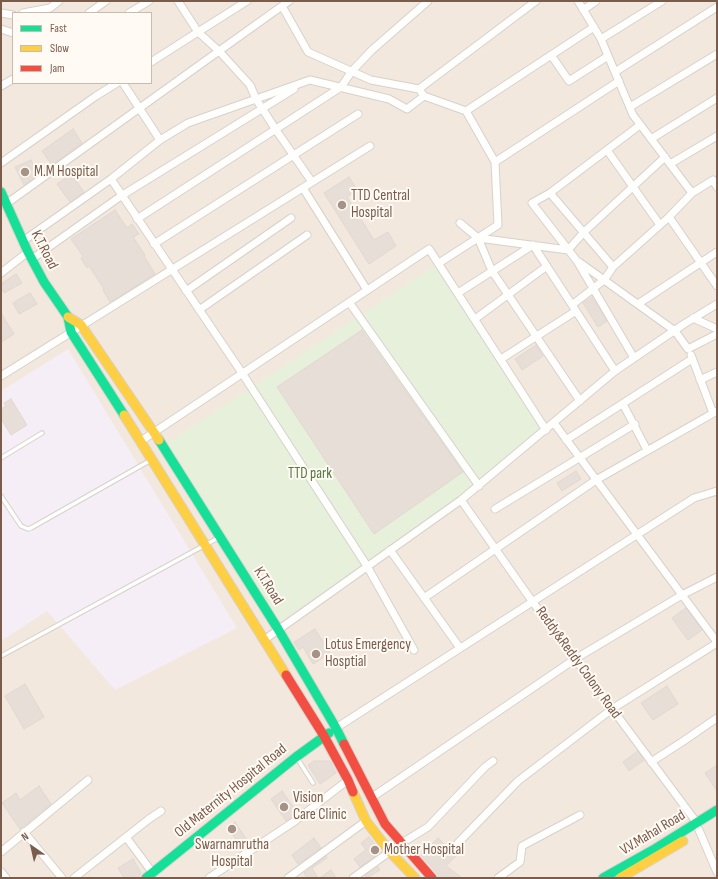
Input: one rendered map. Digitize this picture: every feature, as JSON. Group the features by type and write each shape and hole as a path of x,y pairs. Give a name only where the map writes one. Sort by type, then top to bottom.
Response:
{"main road":[{"name":"K.T.Road","path":"1,192 30,256 44,282 68,317 72,332 324,736 348,780 366,821 390,852 415,878"},
{"name":"K.T.Road","path":"68,317 81,325 154,432 278,629 336,728 385,824 432,878"},
{"name":"Old Maternity Hospital Road","path":"149,876 296,757 336,728"},
{"name":"V.V.Mahal Road","path":"620,878 658,856 698,827 717,810"},
{"name":"V.V.Mahal Road","path":"603,878 653,850 717,818"}],"street":[{"path":"28,12 50,8 59,1"},
{"path":"90,12 106,1"},
{"path":"131,12 149,1"},
{"path":"178,1 198,32 219,51 250,85 256,99 312,182"},
{"path":"152,61 247,1"},
{"path":"6,204 289,1"},
{"path":"137,219 341,87 352,71 372,50 428,1"},
{"path":"419,89 536,1"},
{"path":"578,1 601,39 633,115 692,194"},
{"path":"584,10 596,1"},
{"path":"601,39 662,1"},
{"path":"282,6 308,52 371,80 419,89 424,96 466,111 495,162 498,225 439,263"},
{"path":"615,72 717,7"},
{"path":"1,13 12,15"},
{"path":"466,111 594,27"},
{"path":"1,29 12,33"},
{"path":"630,108 717,54"},
{"path":"551,56 569,81 608,56"},
{"path":"1,86 12,80"},
{"path":"23,241 110,179 160,140 188,122 310,80 390,99 407,110 424,96"},
{"path":"1,273 30,256 121,196 306,81"},
{"path":"495,162 619,81"},
{"path":"1,163 115,84"},
{"path":"124,84 160,140"},
{"path":"651,139 717,98"},
{"path":"154,244 358,114"},
{"path":"634,358 577,261 532,203 550,193 640,125"},
{"path":"670,164 717,136"},
{"path":"2,372 72,332 370,146"},
{"path":"607,150 660,225"},
{"path":"568,250 584,232 665,157"},
{"path":"501,359 536,337 574,308 603,280 613,267 669,217 692,194 715,178 717,187"},
{"path":"110,179 242,373 368,566 414,650"},
{"path":"303,188 368,290"},
{"path":"550,193 613,267"},
{"path":"669,217 717,286"},
{"path":"186,291 291,218"},
{"path":"460,223 478,238 492,271 580,401"},
{"path":"199,310 307,235"},
{"path":"478,238 568,250"},
{"path":"533,245 615,371"},
{"path":"458,293 533,245"},
{"path":"141,441 429,249 546,430"},
{"path":"638,304 717,252"},
{"path":"424,598 596,480 715,412 688,349 675,330 577,261"},
{"path":"474,319 547,266"},
{"path":"349,302 479,486"},
{"path":"264,640 461,500 615,371 693,318 717,304"},
{"path":"693,318 717,329"},
{"path":"688,349 717,334"},
{"path":"566,440 692,359"},
{"path":"700,380 717,372"},
{"path":"623,404 635,424 647,450"},
{"path":"458,843 518,781 612,709 717,643 554,423"},
{"path":"495,509 635,424"},
{"path":"336,728 694,498 717,491"},
{"name":"Reddy&Reddy Colony Road","path":"461,500 494,549 698,827 717,872"},
{"path":"390,550 460,648"},
{"path":"371,798 575,659 682,595 717,577"},
{"path":"651,762 717,718"},
{"path":"353,878 402,843 428,827 485,766 493,761"},
{"path":"1,852 88,780"},
{"path":"209,878 295,821 348,780"},
{"path":"74,878 149,819 161,812"},
{"path":"498,878 520,862 522,846 580,815"},
{"path":"288,878 366,821"},
{"path":"24,832 62,878"},
{"path":"126,837 149,876"},
{"path":"1,872 6,878"}],"lane":[{"path":"1,458 42,433"},
{"path":"1,496 21,526 28,529 152,460"},
{"path":"1,656 206,546 220,537"},
{"path":"296,757 313,783"}],"shaded area":[{"path":"1,1 717,1 717,878 1,878"},
{"path":"68,349 237,628 115,690 47,611 1,641 1,391"}],"green space":[{"name":"TTD park","path":"439,263 546,430 479,486 279,622 167,443"}],"building":[{"path":"73,129 82,143 52,165 42,151"},
{"path":"31,160 38,175 24,185 15,167"},
{"path":"71,174 84,192 70,202 57,184"},
{"path":"349,177 357,190 347,197 374,240 388,232 396,246 369,264 324,193"},
{"path":"115,210 127,228 132,224 139,234 133,237 155,274 110,302 103,290 104,289 89,266 87,268 81,258 83,256 71,239"},
{"path":"16,274 22,283 4,293 1,284"},
{"path":"30,293 37,304 19,314 13,303"},
{"path":"592,297 607,321 598,327 583,303"},
{"path":"1,313 14,334 1,342"},
{"path":"362,330 463,472 374,534 277,387"},
{"path":"536,345 543,356 522,370 515,359"},
{"path":"11,399 27,425 11,435 1,419 1,409 6,406 4,403"},
{"path":"576,471 581,479 562,491 557,483"},
{"path":"686,608 702,630 688,640 672,618"},
{"path":"315,629 330,653 313,664 303,647 299,650 294,642"},
{"path":"25,684 44,717 24,729 5,696"},
{"path":"667,686 678,704 653,720 641,703"},
{"path":"638,751 644,760 629,771 623,762"},
{"path":"314,761 330,761 336,773 320,784 308,765"},
{"path":"717,765 717,791 705,773"},
{"path":"39,786 51,804 20,829 2,803 16,793 20,800"},
{"path":"282,791 298,813 286,821 271,799"},
{"path":"235,822 250,845 243,849 227,827"},
{"path":"369,837 381,852 360,867 354,859 366,850 361,843"},
{"path":"314,838 321,848 298,864 292,855"},
{"path":"438,838 456,856 446,866 462,878 439,878 437,873 421,855"},
{"path":"326,856 327,858 312,868 318,878 307,878 304,873"},
{"path":"133,859 141,873 138,878 124,878 118,868"},
{"path":"378,867 380,870 367,878 365,875"},
{"path":"331,870 336,878 320,878"}],"traffic: fast":[{"path":"1,192 28,252 44,282 68,317 71,332 124,415"},
{"path":"159,440 278,629 344,744"},
{"path":"146,878 296,757 329,733"},
{"path":"603,878 653,850 717,810"}],"traffic: slow":[{"path":"68,317 81,325 159,440"},
{"path":"124,415 286,675"},
{"path":"353,792 366,821 390,852 415,878"},
{"path":"620,878 683,841"}],"traffic: jam":[{"path":"286,675 324,736 353,792"},
{"path":"344,744 385,824 432,878"}],"place":[{"name":"M.M Hospital","path":"25,172"},
{"name":"TTD Central Hospital","path":"342,205"},
{"name":"Lotus Emergency Hosptial","path":"316,654"},
{"name":"Vision Care Clinic","path":"284,807"},
{"name":"Swarnamrutha Hospital","path":"232,829"},
{"name":"Mother Hospital","path":"375,850"}]}
